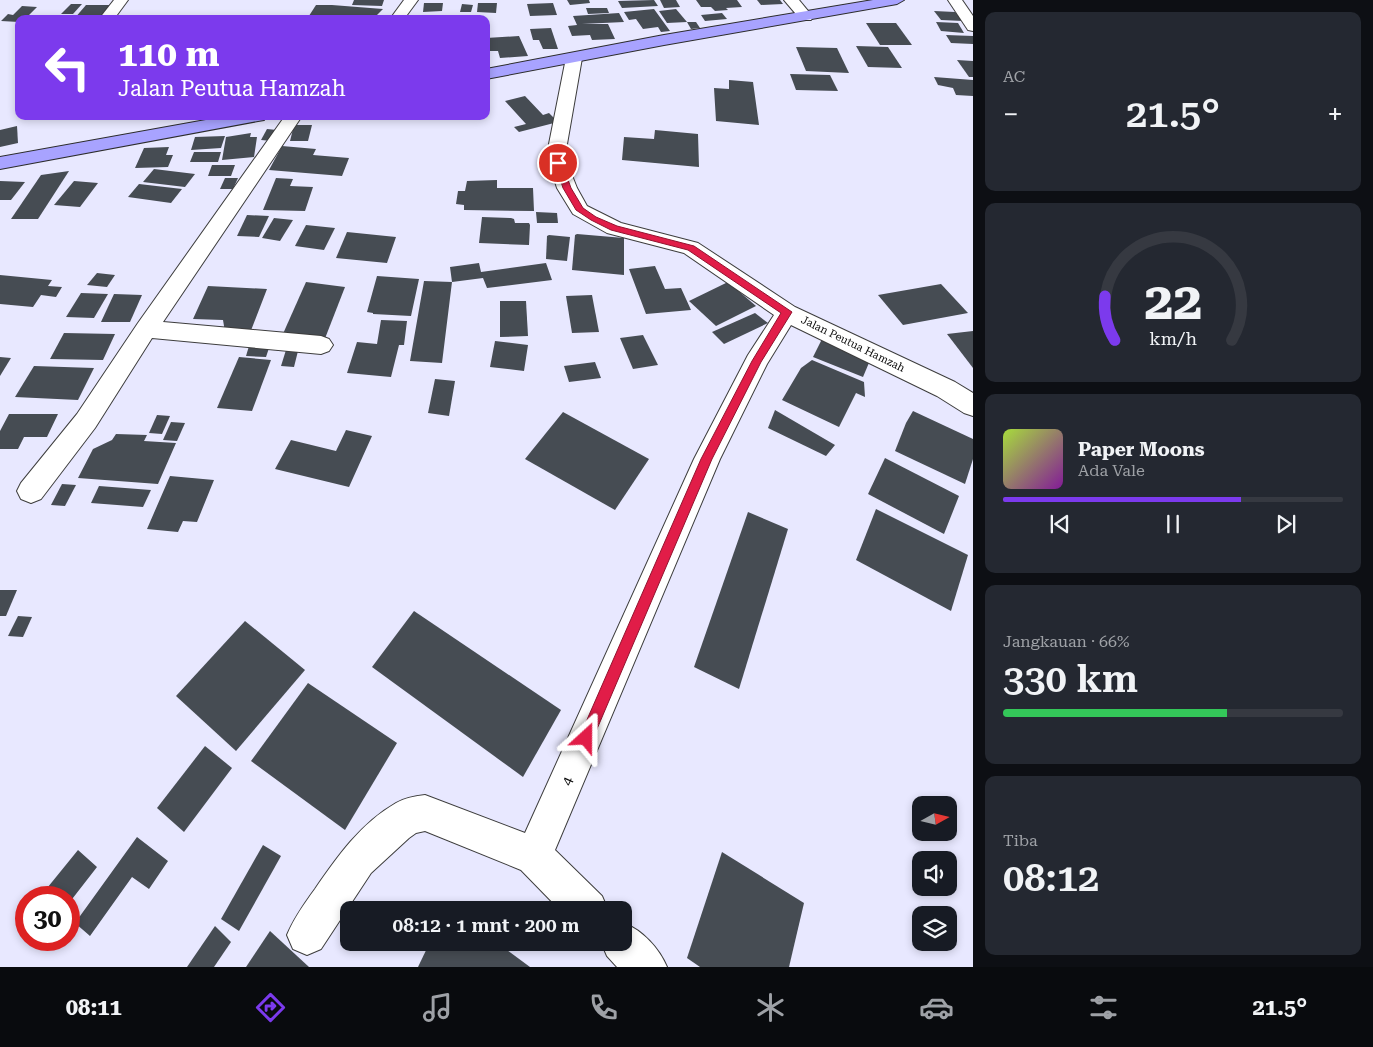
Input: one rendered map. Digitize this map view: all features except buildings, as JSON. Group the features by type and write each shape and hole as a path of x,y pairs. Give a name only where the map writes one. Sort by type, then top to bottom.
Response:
{"main road":[{"path":"490,73 664,40 806,17 894,0"},
{"path":"0,163 236,120"}],"street":[{"path":"109,15 121,0"},
{"path":"400,15 411,0"},
{"path":"791,0 806,17"},
{"path":"955,0 973,27"},
{"name":"Jalan Peutua Hamzah","path":"574,58 558,144 558,163 567,188 580,210 614,228 691,248 787,312 946,389 973,406"},
{"path":"32,491 86,421 146,329 291,120"},
{"name":"4","path":"534,856 707,459 757,361 787,312"},
{"path":"146,329 321,345"},
{"path":"307,934 358,860 396,825 409,816 424,813 534,856 579,901"},
{"path":"630,951 646,967"}],"route":[{"path":"558,163 567,188 580,210 614,228 691,248 787,312 757,361 707,459 639,611 586,738"}]}
